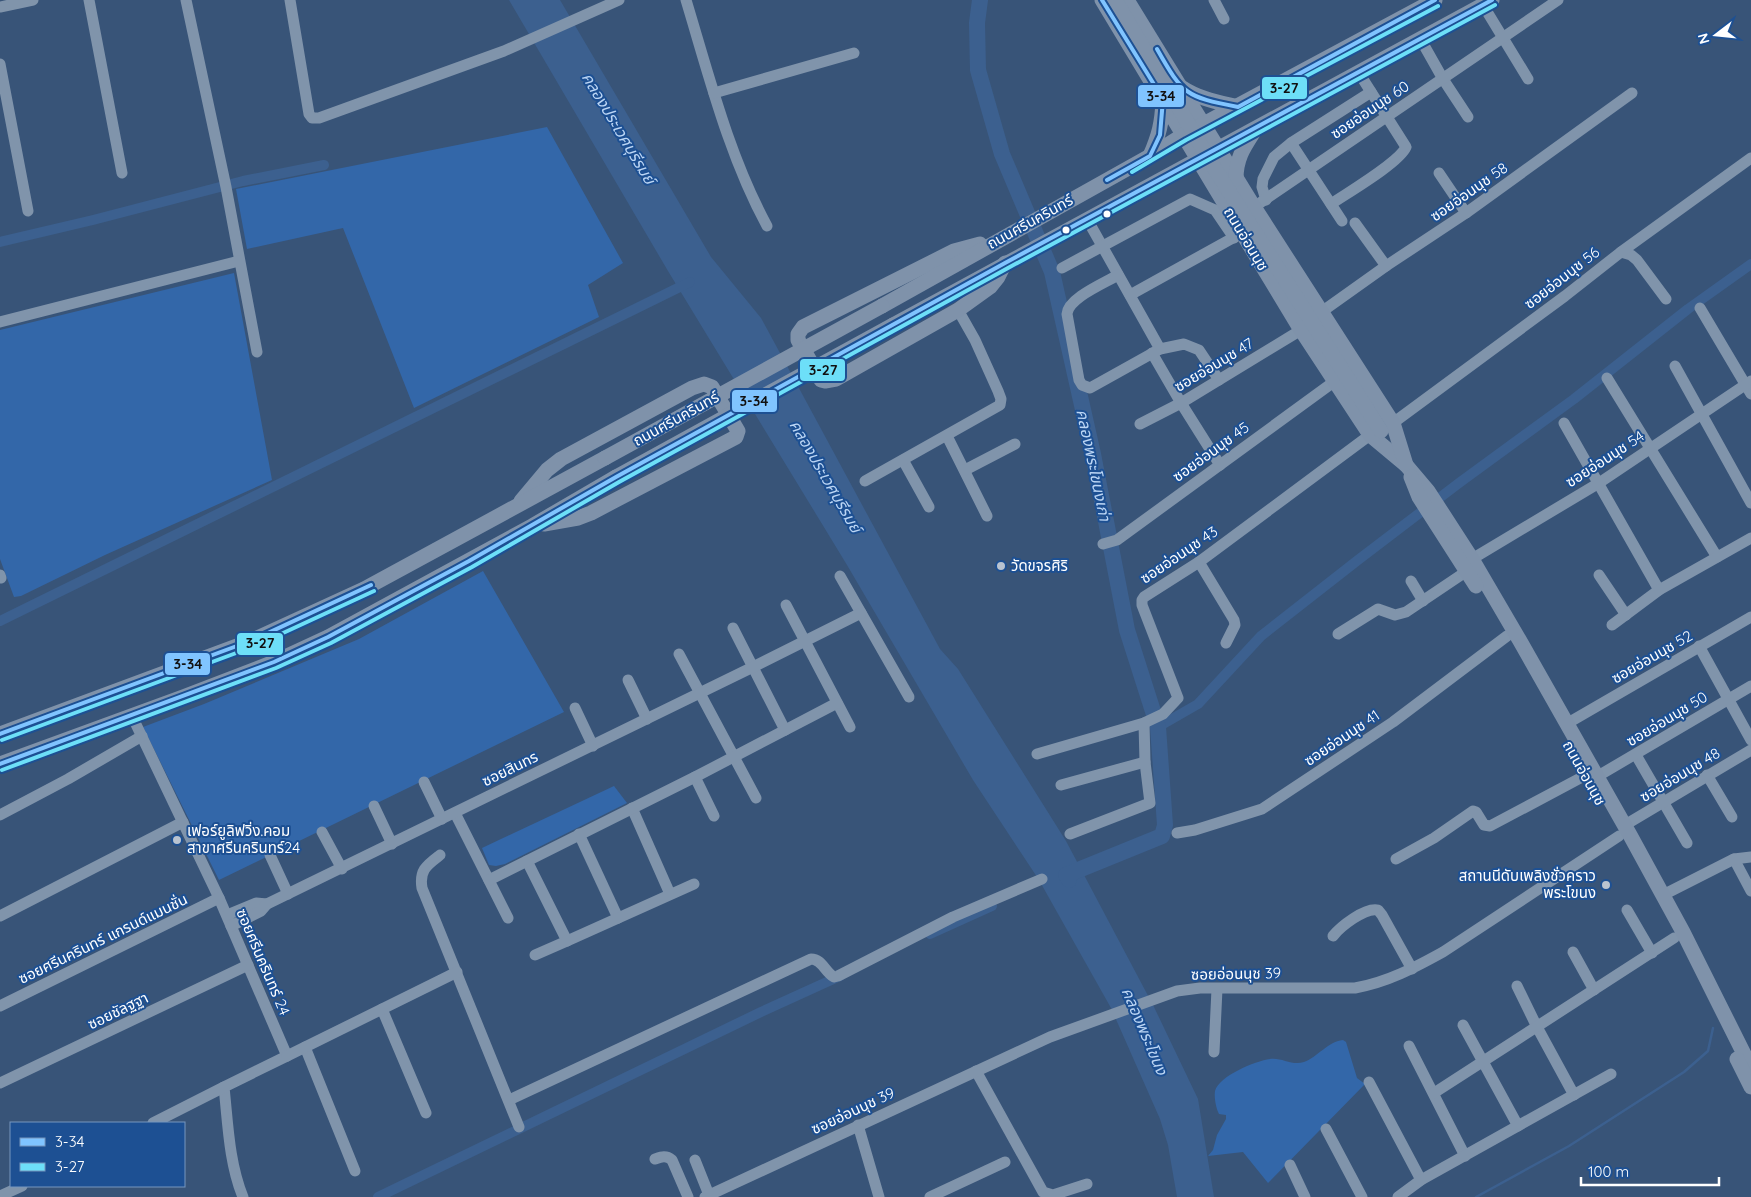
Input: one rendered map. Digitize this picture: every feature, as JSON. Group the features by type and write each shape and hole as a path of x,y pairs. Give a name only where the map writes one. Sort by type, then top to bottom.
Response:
{"main road":[{"name":"ถนนอ่อนนุช","path":"1102,0 1163,99 1216,190 1237,231 1301,330 1335,381 1381,430"},
{"name":"ถนนอ่อนนุช","path":"1115,0 1218,174 1381,430 1406,465 1564,725 1751,1068"},
{"name":"ถนนอ่อนนุช","path":"1127,0 1236,179 1260,203 1381,430"},
{"name":"ถนนศรีนครินทร์","path":"0,734 253,640 364,589 882,306 1150,156 1183,135 1435,0"},
{"name":"ถนนศรีนครินทร์","path":"0,764 274,662 328,637 1005,263 1421,40 1487,2"},
{"path":"1144,68 1152,72 1159,71 1162,65 1162,57"},
{"path":"1180,86 1193,95 1238,106"},
{"path":"1150,156 1160,135 1163,99"},
{"path":"1236,179 1236,166 1242,150 1256,129"},
{"path":"1162,178 1194,174 1204,178 1216,190"},
{"path":"1237,231 1238,211 1242,206 1260,203"},
{"path":"994,242 954,251 803,327 798,334 798,340 821,380 830,381 958,310 984,292 992,284 1005,263"},
{"path":"518,505 536,481 561,459 692,388 704,384 712,387 738,432 736,437 591,513 578,518 532,526"},
{"name":"ถนนอ่อนนุช","path":"1467,565 1507,636 1564,725"},
{"name":"ถนนอ่อนนุช","path":"1679,935 1751,1087"}],"street":[{"path":"0,7 33,0"},
{"path":"89,0 122,173"},
{"path":"186,0 226,187 257,352"},
{"path":"290,0 309,114 312,118 319,118 526,42 619,0"},
{"path":"686,0 714,93 743,179 767,226"},
{"path":"1214,0 1224,19"},
{"name":"ซอยอ่อนนุช 60","path":"1260,203 1558,0"},
{"path":"1487,2 1502,38 1528,79"},
{"path":"1421,40 1468,118"},
{"path":"714,93 854,53"},
{"path":"0,64 28,211"},
{"path":"1331,204 1388,165 1404,152 1406,147 1359,73"},
{"path":"1260,203 1263,178 1274,157 1291,143 1371,92"},
{"name":"ซอยอ่อนนุช 58","path":"1320,313 1466,213 1632,93"},
{"path":"1291,143 1342,221"},
{"name":"ซอยอ่อนนุช 56","path":"1381,430 1565,296 1620,252 1751,158"},
{"path":"1439,173 1466,213"},
{"path":"1062,268 1190,199 1216,210 1237,231 1130,295"},
{"path":"1087,219 1130,295 1181,403 1220,465"},
{"path":"1355,223 1386,266"},
{"path":"1620,252 1631,255 1637,260 1666,299"},
{"path":"0,322 239,261"},
{"path":"1118,275 1080,297 1067,308 1066,314 1079,380 1082,385 1090,388 1156,351 1184,344 1198,350 1218,380"},
{"path":"1700,308 1749,386"},
{"path":"865,481 997,407 1001,402 975,340 958,310"},
{"name":"ซอยอ่อนนุช 47","path":"1140,424 1181,403 1301,330"},
{"path":"1675,366 1751,502"},
{"path":"1608,378 1716,557"},
{"name":"ซอยอ่อนนุช 45","path":"1110,542 1335,381"},
{"name":"ซอยอ่อนนุช 54","path":"1338,634 1378,609 1395,615 1406,612 1467,565 1598,483 1702,413 1749,386"},
{"path":"1564,423 1659,590"},
{"name":"ซอยอ่อนนุช 43","path":"1153,719 1178,698 1142,605 1144,597 1199,562 1381,430"},
{"path":"947,436 987,516"},
{"path":"965,470 1015,444"},
{"path":"903,460 929,507"},
{"path":"1612,625 1659,590 1751,538"},
{"path":"1199,562 1234,620 1235,625 1226,643"},
{"path":"1599,575 1626,615"},
{"path":"840,576 909,697"},
{"path":"1411,581 1422,601"},
{"path":"786,605 850,727"},
{"name":"ซอยสินทร","path":"229,921 256,903 268,904 342,869 861,613"},
{"name":"ซอยอ่อนนุช 52","path":"1564,725 1751,617"},
{"path":"733,628 785,730"},
{"name":"ซอยอ่อนนุช 41","path":"1177,833 1195,830 1262,809 1393,722 1507,636"},
{"path":"1699,646 1751,740"},
{"path":"679,654 756,798"},
{"path":"628,680 647,719"},
{"name":"ซอยอ่อนนุช 50","path":"1396,858 1434,838 1473,811 1476,812 1484,826 1490,826 1636,755 1751,686"},
{"path":"489,880 695,777 836,703"},
{"path":"575,708 593,746"},
{"name":"ซอยศรีนครินทร์ 24","path":"132,716 219,898 287,1056"},
{"path":"1038,754 1153,719 1145,762 1150,803 1070,834"},
{"path":"0,815 68,779 142,736"},
{"name":"ซอยอ่อนนุช 48","path":"1622,831 1707,775 1751,750"},
{"path":"1636,755 1687,843"},
{"path":"1061,785 1145,762"},
{"path":"1707,775 1732,817"},
{"path":"695,777 714,816"},
{"path":"424,782 442,819"},
{"path":"374,806 392,844"},
{"path":"632,808 670,894"},
{"path":"455,813 508,918"},
{"path":"0,916 183,822"},
{"name":"ซอยอ่อนนุช 39","path":"707,1196 1050,1037 1177,990 1200,988 1355,988 1376,984 1412,969 1443,952 1622,831"},
{"path":"322,832 342,869"},
{"path":"579,834 618,918"},
{"path":"270,855 288,894"},
{"path":"440,855 428,864 420,878 422,888 519,1127"},
{"path":"1658,897 1734,860 1751,857"},
{"path":"1734,860 1751,891"},
{"path":"527,861 567,941"},
{"path":"509,1100 811,959 818,961 834,977 838,976 953,917 1042,879"},
{"path":"535,954 694,884"},
{"name":"ซอยศรีนครินทร์ แกรนด์แมนชั่น","path":"0,1006 219,898"},
{"path":"1333,936 1339,928 1369,910 1378,910 1412,969"},
{"path":"1627,910 1652,953"},
{"path":"1434,1094 1679,935"},
{"path":"1573,952 1594,990"},
{"name":"ซอยชัลฐฐา","path":"0,1083 248,965"},
{"path":"155,1122 457,972"},
{"path":"1517,986 1574,1095"},
{"path":"1214,1052 1217,989"},
{"path":"382,1009 426,1113"},
{"path":"1463,1025 1518,1126"},
{"path":"1409,1046 1465,1156"},
{"path":"305,1047 355,1171"},
{"path":"976,1071 1043,1192 1047,1195 1053,1195 1086,1184"},
{"path":"1398,1197 1421,1180 1611,1074"},
{"path":"1369,1082 1421,1180"},
{"path":"224,1088 233,1166 237,1182 244,1197"},
{"path":"858,1125 879,1197"},
{"path":"1326,1129 1362,1197"},
{"path":"654,1159 663,1156 672,1160 688,1197"},
{"path":"695,1160 707,1196"},
{"path":"930,1197 1005,1162"},
{"path":"1290,1165 1305,1197"},
{"path":"0,1196 20,1187"}],"shaded area":[{"path":"547,127 623,263 588,285 599,317 414,408 343,228 247,249 236,189"},
{"path":"234,273 272,480 105,555 21,596 14,597 0,559 0,330"},
{"path":"483,571 564,712 219,880 143,727 204,704 359,639"},
{"path":"614,786 627,803 505,864 489,865 482,848"},
{"path":"1343,1040 1346,1042 1357,1078 1365,1084 1268,1183 1243,1152 1208,1156 1213,1150 1217,1135 1226,1119 1226,1115 1219,1114 1215,1097 1215,1091 1223,1080 1238,1070 1263,1060 1274,1059 1295,1063 1304,1062 1337,1041"}],"water":[{"path":"509,0 560,0 711,257 761,318 940,649 958,669 1066,841 1154,1007 1198,1099 1214,1197 1177,1197 1168,1145 1160,1119 1111,1008 1039,880 973,780 847,565 668,271"}],"waterway":[{"name":"คลองพระโขนงเก่า","path":"980,0 977,23 978,70 1002,154 1052,272 1093,454 1127,630 1158,727 1165,825 1162,836 1066,875 1069,880"},
{"path":"0,242 243,181 324,165"},
{"path":"1158,727 1198,704 1261,636 1358,560 1574,399 1688,309 1751,264"},
{"path":"0,621 690,282"},
{"path":"930,934 992,906"},
{"path":"378,1197 761,1012 840,976"},
{"path":"1476,1197 1569,1146 1684,1072 1708,1051 1713,1028"}],"transit line":[{"name":"3-34","path":"1102,0 1163,99 1160,135 1150,156 1107,180"},
{"name":"3-34","path":"1157,49 1173,76 1188,92 1207,100 1238,107 1435,0"},
{"name":"3-34","path":"0,764 274,662 328,637 469,561 616,477 1005,263 1492,0"},
{"name":"3-27","path":"2,770 276,668 331,643 472,567 619,482 1008,268 1495,5"},
{"name":"3-27","path":"1132,172 1186,140 1438,6"},
{"name":"3-34","path":"0,734 253,640 371,585"},
{"name":"3-27","path":"2,740 255,646 374,591"}],"place":[{"name":"วัดขจรศิริ","path":"1001,566"},
{"name":"เฟอร์ยูลิฟวิ่ง.คอม สาขาศรีนครินทร์24","path":"177,840"},
{"name":"สถานนีดับเพลิงชั่วคราว พระโขนง","path":"1606,885"}],"water label":[{"name":"คลองประเวศบุรีรมย์","path":"619,128"},
{"name":"คลองประเวศบุรีรมย์","path":"826,476"},
{"name":"คลองพระโขนง","path":"1145,1031"}]}
